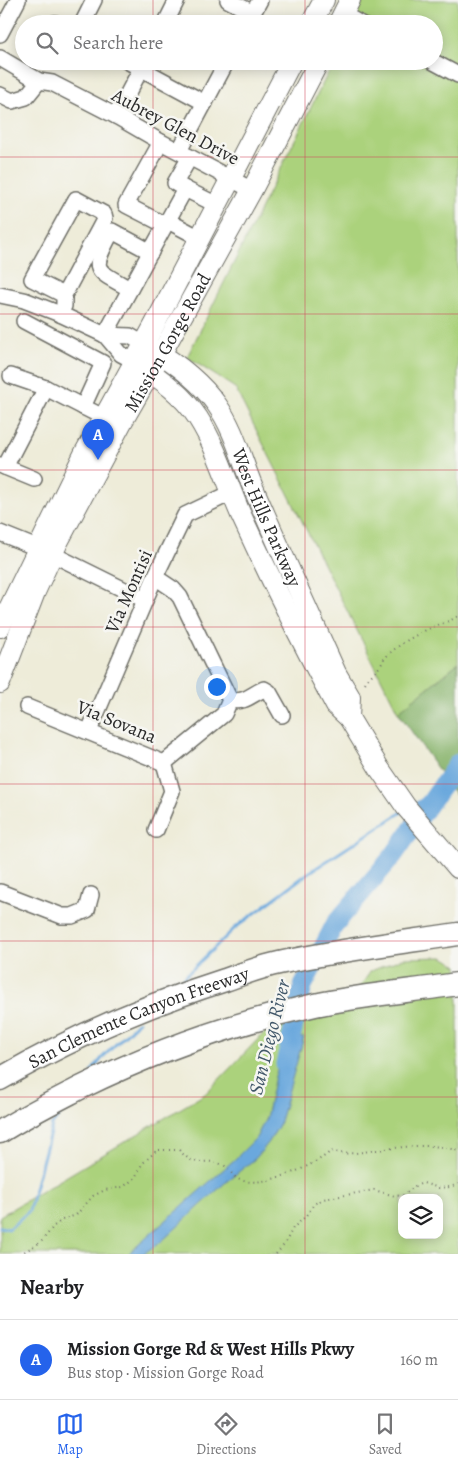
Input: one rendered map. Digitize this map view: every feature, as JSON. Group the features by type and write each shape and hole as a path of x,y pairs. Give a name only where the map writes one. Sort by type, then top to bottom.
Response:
{"highway":[{"name":"San Clemente Canyon Freeway","path":"0,1079 39,1057 122,1017 195,990 276,964 365,947 458,934"},
{"name":"San Clemente Canyon Freeway","path":"0,1132 107,1074 181,1043 252,1021 316,1005 458,984"}],"main road":[{"path":"316,15 324,0"},
{"name":"Mission Gorge Road","path":"0,683 45,551 103,417 139,353 287,70"},
{"name":"Mission Gorge Road","path":"0,627 151,372 252,190 314,70"},
{"name":"West Hills Parkway","path":"139,353 161,354 184,370 217,405 232,432 252,484 336,672 350,697 349,718"},
{"name":"West Hills Parkway","path":"139,353 151,372 181,396 198,418 212,442 231,493 278,596 336,706 349,718 406,807 458,868"}],"street":[{"path":"0,34 18,0"},
{"path":"86,15 94,0"},
{"path":"170,15 177,0"},
{"path":"228,0 253,12"},
{"name":"Aubrey Glen Drive","path":"0,58 15,67"},
{"path":"443,67 458,75"},
{"name":"Aubrey Glen Drive","path":"20,70 39,81 52,83 116,116 252,190"},
{"path":"116,116 140,70"},
{"path":"151,70 205,103"},
{"path":"217,205 175,183 205,103 222,70"},
{"path":"0,95 12,101 26,97 39,81"},
{"path":"161,142 126,205 200,238"},
{"path":"105,335 186,189"},
{"path":"60,314 64,306 64,295 105,218 104,214 76,200 32,279 64,295"},
{"path":"130,289 103,274 98,265 98,258 112,231 151,252"},
{"path":"0,295 24,300 105,335 130,336 139,353"},
{"path":"24,321 103,363 83,407"},
{"path":"12,376 46,388 103,417"},
{"path":"34,479 3,466 46,388"},
{"name":"Via Montisi","path":"89,731 155,577 184,516 231,493"},
{"path":"0,534 45,551 145,600"},
{"path":"155,577 173,589 180,597 230,700 239,702 264,689 269,692 282,715"},
{"name":"Via Sovana","path":"27,706 164,763 224,714 230,700"},
{"path":"156,830 172,791 164,763"},
{"path":"0,892 62,916 72,916 87,910 91,895"}],"path":[{"path":"365,683 370,674 380,667 384,659 394,650 422,632 446,623 458,616"},
{"path":"20,1254 41,1242 54,1226 62,1220 76,1215 93,1196 105,1190 123,1188 135,1178 142,1164 157,1150 171,1148 179,1150 187,1159 224,1164 237,1178 248,1182 267,1182 321,1160 331,1151 358,1153 430,1145 458,1150"},
{"path":"276,1254 284,1245 293,1228 314,1204 323,1199 374,1190 395,1196 404,1195 423,1183 439,1188 458,1184"}],"green space":[{"path":"364,0 458,0 458,663 398,712 235,388 187,357 330,70 443,70 443,15 356,15"},
{"path":"458,663 458,798 398,712"},
{"path":"443,957 458,966 458,1254 0,1254 0,1216 205,1094 266,1031 349,1002 371,971 403,958"}],"water":[{"path":"304,1037 279,1125 269,1142 256,1158 226,1182 161,1242 143,1254 128,1254 234,1160 256,1138 266,1118 275,1076 286,1041"}],"waterway":[{"name":"San Diego River","path":"285,1064 303,986 335,924 393,856 458,763"},
{"path":"414,805 439,788"},
{"path":"174,987 235,928 307,874 402,812"},
{"path":"92,1071 103,1057 139,1021"},
{"path":"0,1227 9,1229 29,1211 52,1125 66,1106"}],"place":[{"name":"Mission Gorge Rd & West Hills Pkwy","path":"98,460"}]}
